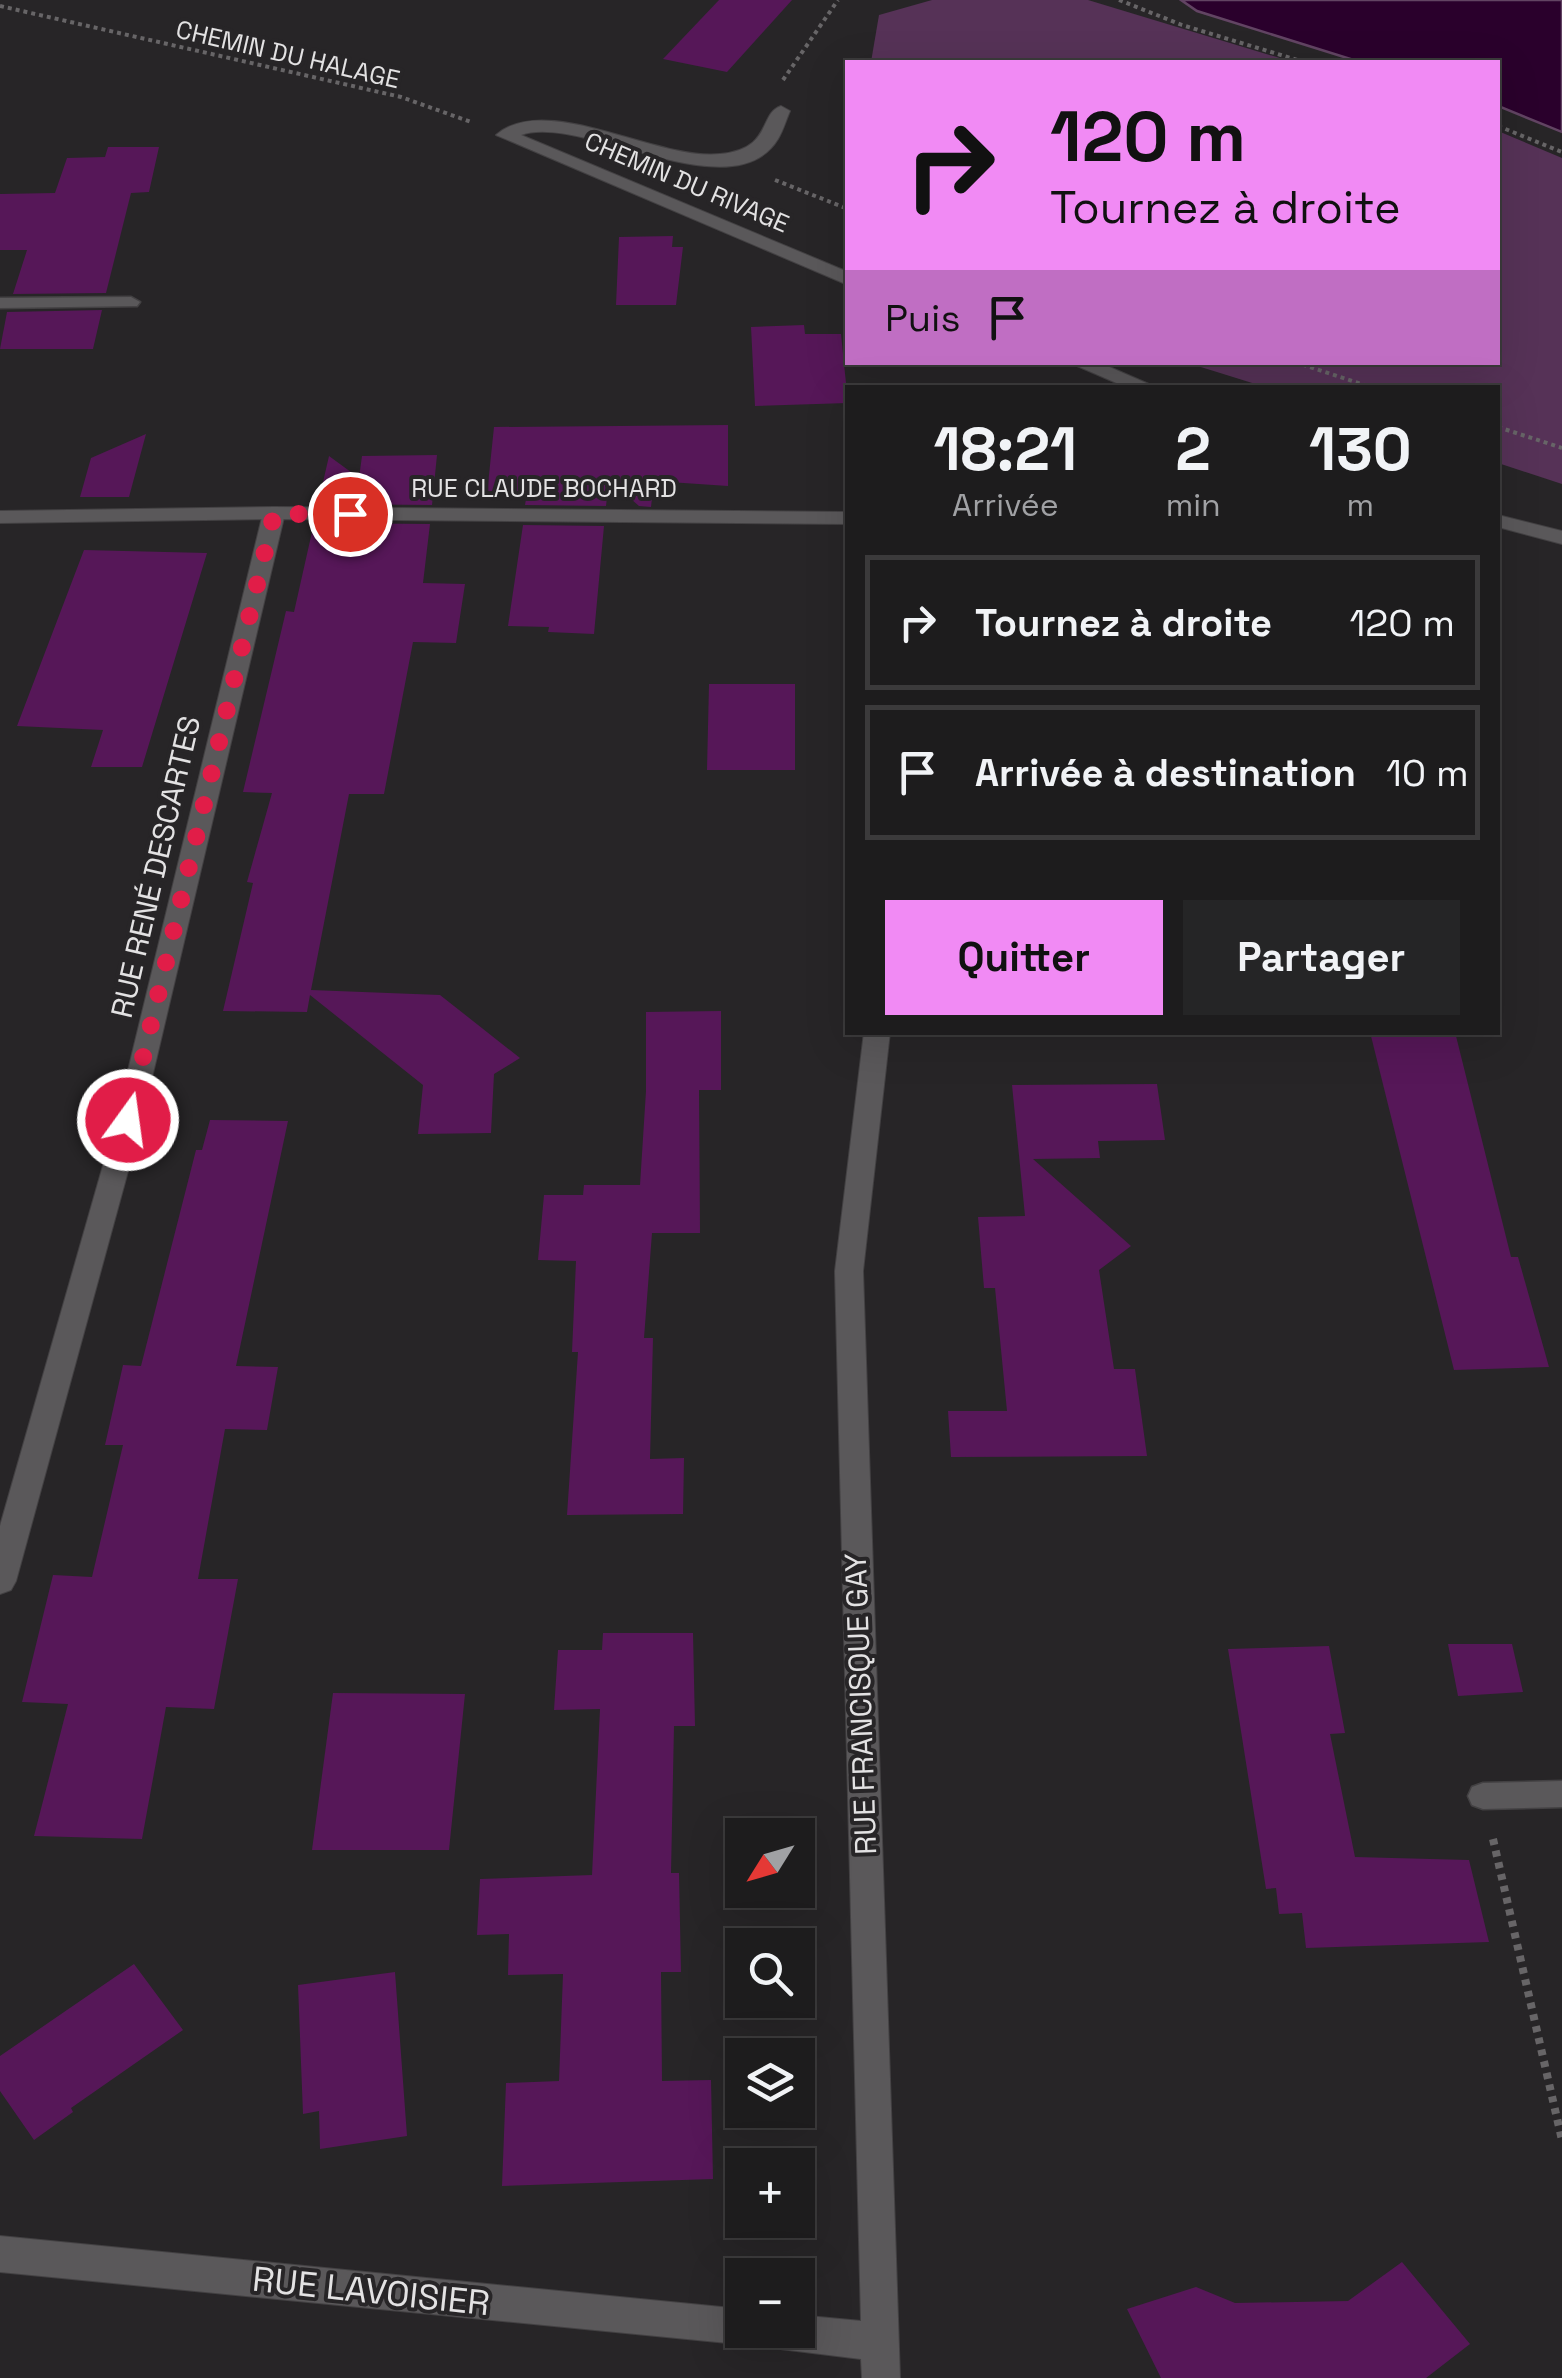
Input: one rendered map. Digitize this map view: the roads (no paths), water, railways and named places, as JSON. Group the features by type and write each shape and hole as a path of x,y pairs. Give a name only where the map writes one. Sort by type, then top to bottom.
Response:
{"street":[{"name":"CHEMIN DU RIVAGE","path":"781,111 778,127 765,145 739,160 680,158 549,125 505,135 845,277"},
{"path":"1086,365 1140,385"},
{"name":"RUE CLAUDE BOCHARD","path":"0,517 274,514 845,518"},
{"name":"RUE RENÉ DESCARTES","path":"0,1581 128,1120 274,514"},
{"path":"1500,522 1562,538"},
{"name":"RUE FRANCISQUE GAY","path":"877,1035 848,1271 880,2360"},
{"name":"RUE LAVOISIER","path":"0,2254 725,2326"},
{"path":"815,2344 880,2360"}],"lane":[{"path":"0,303 131,302"},
{"path":"1483,1796 1562,1794"}]}
